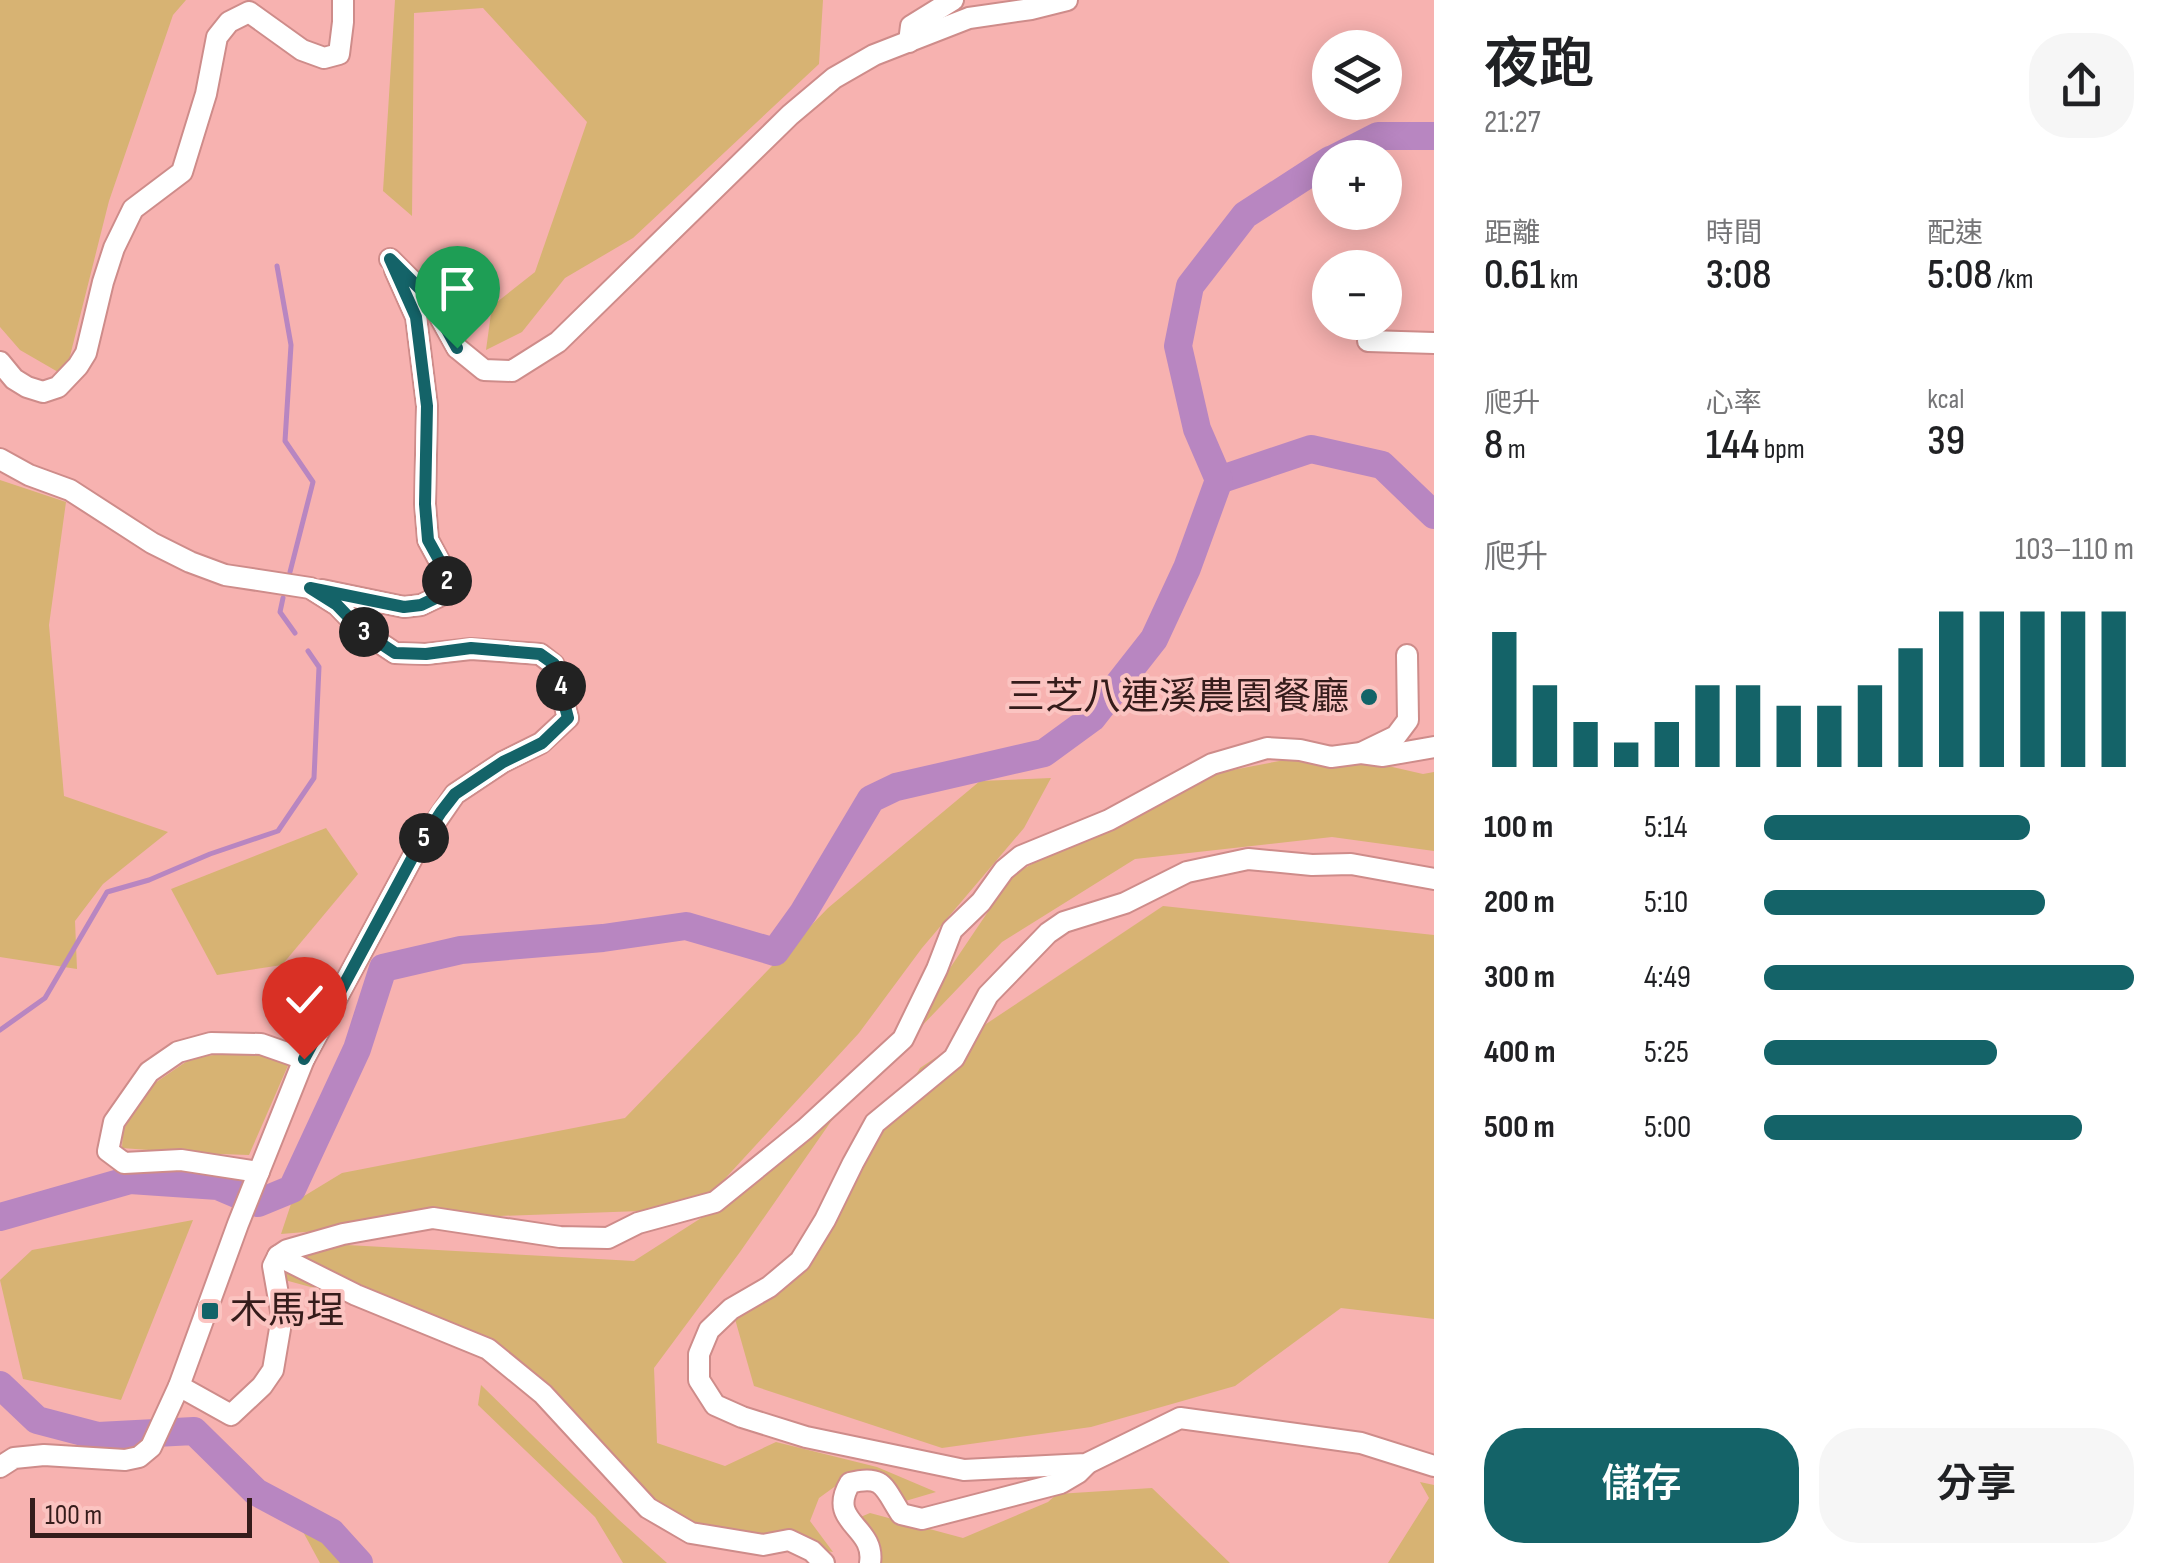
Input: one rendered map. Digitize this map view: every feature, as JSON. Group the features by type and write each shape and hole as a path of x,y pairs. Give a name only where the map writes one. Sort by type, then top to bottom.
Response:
{"street":[{"path":"0,362 14,379 42,392 58,387 78,366 86,353 114,248 133,209 182,172 206,94 217,37 229,22 249,12 302,50 324,58 339,54 343,0"},
{"path":"909,42 910,26 953,0"},
{"path":"0,459 70,490 152,542 225,575 404,607 421,605 444,594 448,576 428,540 427,406 416,317 390,259 430,299 457,348 484,370 512,372 558,342 790,115 834,78 874,55 969,18 1067,0"},
{"path":"1368,342 1434,342"},
{"path":"0,1467 14,1458 44,1455 125,1460 139,1457 151,1447 179,1387 304,1059 409,863 455,794 503,762 542,743 568,718 554,664 540,654 471,648 426,654 395,653 310,588"},
{"path":"179,1387 231,1415 262,1386 273,1370 282,1317 273,1266 287,1250 343,1234 433,1218 560,1237 608,1238 638,1224 714,1202 806,1130 903,1039 952,930 1021,856 1109,820 1212,764 1266,748 1331,756 1361,752 1396,736 1408,720 1407,655"},
{"path":"1361,752 1383,756 1434,748"},
{"path":"1086,1464 964,1470 806,1437 742,1418 715,1404 699,1380 699,1354 710,1330 731,1309 768,1287 800,1261 875,1123 954,1058 988,995 1048,933 1064,922 1126,903 1188,872 1248,860 1351,864 1434,879"},
{"path":"257,1176 181,1160 124,1163 108,1150 114,1122 149,1072 178,1052 211,1043 261,1044 304,1059"},
{"path":"278,1256 356,1295 488,1349 543,1394 648,1508 691,1533 763,1545 789,1540 812,1551 824,1563"},
{"path":"870,1563 871,1547 842,1508 842,1496 850,1483 867,1478 879,1482 901,1514 922,1520 1061,1483 1086,1464 1180,1418 1361,1443 1434,1466"}],"shaded area":[{"path":"0,0 186,0 173,15 109,201 65,376 20,350 0,327"},
{"path":"395,0 823,0 819,64 633,238 565,278 522,332 486,350 492,306 535,272 587,122 483,8 414,13 412,216 383,191"},
{"path":"0,480 66,502 49,625 64,796 168,832 103,884 75,921 77,969 0,957"},
{"path":"1327,752 1423,774 1434,772 1434,851 1332,837 1135,859 1002,942 832,1120 654,1368 657,1443 725,1466 776,1442 877,1467 936,1492 902,1502 848,1477 819,1498 810,1521 833,1552 664,1522 567,1414 470,1340 281,1279 300,1260 329,1244 634,1261 723,1204 814,1129 948,971 1012,876 1169,782"},
{"path":"1051,778 1024,828 922,948 859,1033 697,1209 499,1216 281,1234 291,1204 342,1173 625,1118 828,908 980,781"},
{"path":"326,828 358,874 282,965 217,975 171,889"},
{"path":"1163,906 1434,935 1434,1319 1341,1308 1235,1386 1091,1427 942,1448 754,1386 735,1319 854,1180 920,1068"},
{"path":"247,1052 290,1061 249,1155 122,1148 123,1130 152,1085 193,1057"},
{"path":"193,1220 121,1400 23,1379 0,1280 32,1250"},
{"path":"481,1385 667,1563 623,1563 595,1517 478,1405"},
{"path":"1420,1482 1434,1485 1434,1563 1388,1563 1429,1498"},
{"path":"1152,1488 1230,1563 875,1563 851,1521 870,1513 963,1538 1048,1502 1057,1494"},
{"path":"317,1522 351,1563 320,1563 301,1528"}],"waterway":[{"path":"1370,140 1378,136 1434,136"},
{"path":"0,1217 130,1180 218,1186 258,1203 292,1189 357,1049 383,968 461,950 603,938 686,926 775,952 871,799 896,787 1044,753 1092,718 1154,639 1187,568 1219,480 1197,429 1178,346 1190,286 1245,215 1312,172"},
{"path":"277,266 291,345 285,441 313,482 290,572"},
{"path":"1219,480 1311,449 1382,465 1434,515"},
{"path":"283,598 280,612 295,633"},
{"path":"0,1030 45,998 107,892 278,831 314,778 319,667 308,651"},
{"path":"0,1385 37,1420 98,1436 194,1431 256,1492 331,1532 359,1563"}],"place":[{"name":"三芝八連溪農園餐廳","path":"1369,697"},
{"name":"木馬埕","path":"210,1311"}],"route":[{"path":"304,1059 417,849 441,812 455,794 503,762 542,743 568,718 554,664 540,654 471,648 426,654 395,653 310,588 404,607 421,605 444,594 448,576 428,540 427,406 416,317 390,259 430,299 457,348"}]}
